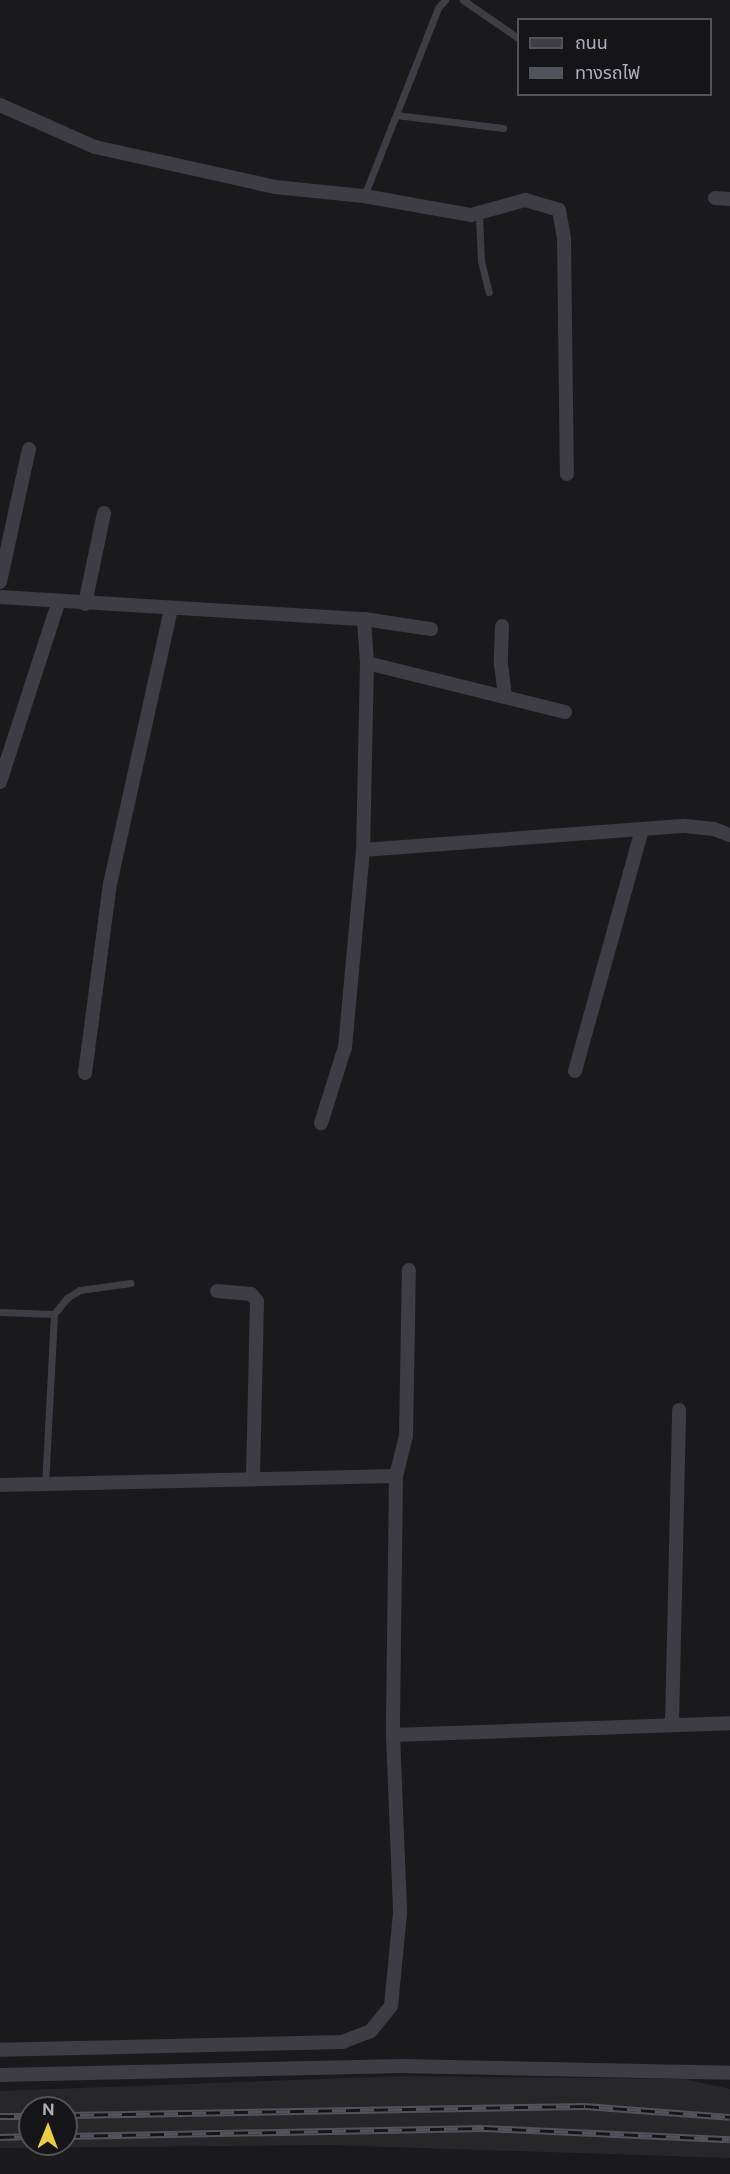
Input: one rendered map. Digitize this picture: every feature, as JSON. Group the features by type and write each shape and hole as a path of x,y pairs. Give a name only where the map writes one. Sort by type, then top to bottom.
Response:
{"street":[{"path":"0,105 95,147 275,188 364,196 479,215 502,203 525,200 559,210 564,238 567,474"},
{"path":"716,198 730,199"},
{"path":"0,582 29,449"},
{"path":"85,604 104,513"},
{"path":"0,597 58,603 364,619 431,629"},
{"path":"0,782 58,603"},
{"path":"85,1073 110,884 171,609"},
{"path":"321,1123 345,1047 363,850 368,663 364,619"},
{"path":"502,626 501,664 505,696"},
{"path":"368,663 565,712"},
{"path":"363,850 685,826 714,829 730,835"},
{"path":"575,1071 642,829"},
{"path":"0,2050 343,2042 371,2031 391,2006 397,1971 399,1913 393,1735 396,1476 406,1436 409,1270"},
{"path":"217,1291 251,1294 257,1301 253,1479"},
{"path":"672,1725 678,1410"},
{"path":"0,1485 396,1476"},
{"path":"393,1735 730,1723"},
{"path":"0,2075 402,2066 730,2073"},
{"path":"686,2073 730,2079"}],"lane":[{"path":"364,196 445,0"},
{"path":"463,0 517,37"},
{"path":"396,115 502,128"},
{"path":"479,215 481,261 489,292"},
{"path":"45,1484 54,1314 67,1298 80,1290 131,1283"},
{"path":"0,1312 54,1314"}],"shaded area":[{"path":"400,2076 684,2079 730,2089 730,2158 327,2145 78,2147 78,2096 18,2096 18,2148 0,2148 0,2091"}],"railway":[{"path":"78,2115 585,2106 730,2117"},
{"path":"0,2116 18,2116"},
{"path":"78,2136 484,2128 730,2139"},
{"path":"0,2137 18,2136"}]}
